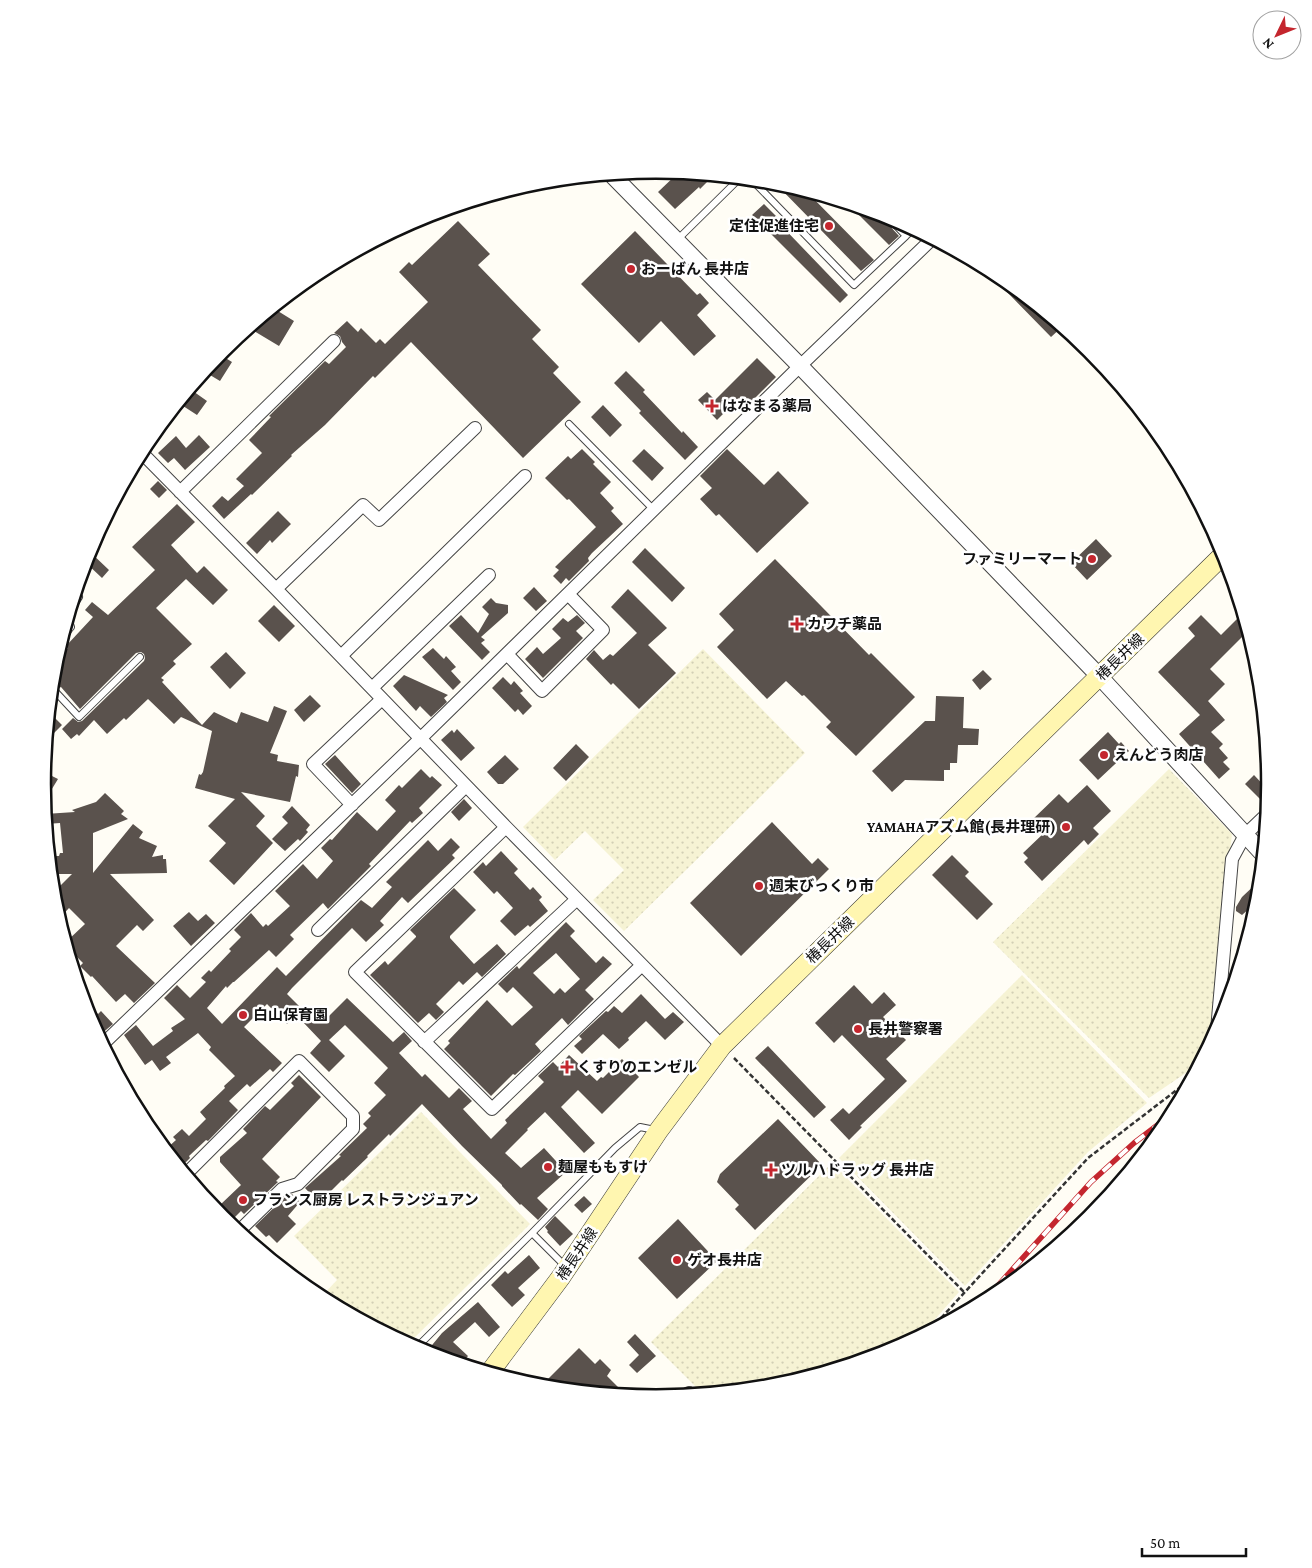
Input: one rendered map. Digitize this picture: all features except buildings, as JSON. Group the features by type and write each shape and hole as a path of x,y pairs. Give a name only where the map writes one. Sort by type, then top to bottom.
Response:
{"main road":[{"name":"椿長井線","path":"494,1367 568,1268 658,1130 722,1046 1100,677 1219,564"}],"street":[{"path":"618,181 800,366 1100,677 1257,848"},
{"path":"108,1039 420,739 927,244"},
{"path":"180,492 334,342"},
{"path":"276,588 363,505 378,520 476,428"},
{"path":"147,458 722,1046"},
{"path":"341,656 525,476"},
{"path":"372,688 489,575"},
{"path":"506,654 542,691 603,630 568,594"},
{"path":"352,805 313,764 382,698"},
{"path":"318,930 466,786"},
{"path":"1219,1004 1232,859 1245,835 1259,822"},
{"path":"506,827 356,972 424,1042 492,1109 642,965"},
{"path":"424,1042 577,899"},
{"path":"190,1170 300,1061 353,1116 352,1129 298,1184 282,1189 244,1227"}],"lane":[{"path":"676,240 735,184"},
{"path":"760,189 854,285 906,236 903,232"},
{"path":"569,424 654,510"},
{"path":"58,694 79,717 140,657"},
{"path":"422,1342 615,1148 640,1127 658,1130"},
{"path":"532,1233 568,1268"}],"path":[{"path":"722,1046 964,1292"},
{"path":"944,1315 1088,1158 1178,1089"}],"shaded area":[{"path":"703,649 805,753 624,931 593,900 624,870 585,831 555,860 523,827"},
{"path":"1169,769 1232,834 1210,1025 1187,1072 1149,1098 993,942"},
{"path":"1022,975 1147,1103 1088,1152 965,1286 839,1158"},
{"path":"421,1112 530,1224 414,1338 354,1308 327,1291 337,1280 294,1236"},
{"path":"832,1163 959,1292 934,1320 887,1343 813,1368 735,1384 696,1387 651,1342"}],"railway":[{"path":"1005,1278 1091,1182 1153,1129"}],"place":[{"name":"定住促進住宅","path":"829,226"},
{"name":"おーばん 長井店","path":"631,269"},
{"name":"はなまる薬局","path":"712,406"},
{"name":"ファミリーマート","path":"1092,559"},
{"name":"カワチ薬品","path":"797,624"},
{"name":"えんどう肉店","path":"1104,755"},
{"name":"YAMAHAアズム館(長井理研)","path":"1066,827"},
{"name":"週末びっくり市","path":"759,886"},
{"name":"白山保育園","path":"243,1015"},
{"name":"長井警察署","path":"858,1029"},
{"name":"くすりのエンゼル","path":"567,1067"},
{"name":"麺屋ももすけ","path":"548,1167"},
{"name":"ツルハドラッグ 長井店","path":"771,1170"},
{"name":"フランス厨房 レストランジュアン","path":"243,1200"},
{"name":"ゲオ長井店","path":"677,1260"}]}
